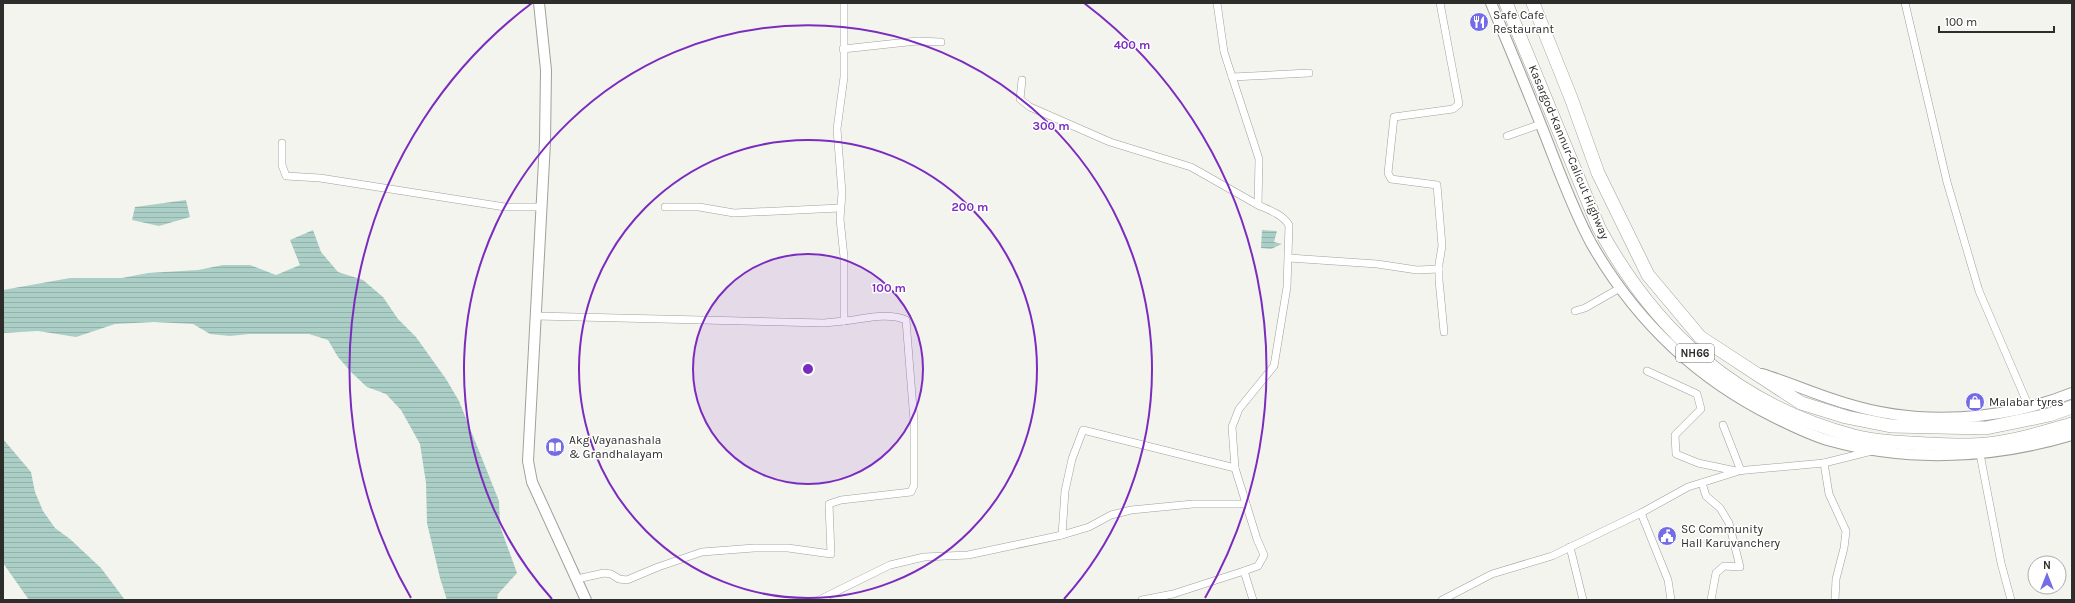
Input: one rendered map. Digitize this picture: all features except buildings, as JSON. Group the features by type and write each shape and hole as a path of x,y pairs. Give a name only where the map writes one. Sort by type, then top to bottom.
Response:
{"highway":[{"name":"Kasargod-Kannur-Calicut Highway","path":"1506,3 1599,228 1617,261 1642,296 1674,333 1708,364 1750,393 1803,419 1855,436 1902,443 1986,444 2026,437 2072,424"},
{"name":"Kasargod-Kannur-Calicut Highway","path":"1533,3 1571,98 1598,173 1648,275 1700,337 1752,372 1801,402 1846,417 1891,426 1986,428 2049,415 2072,406"}],"street":[{"path":"539,3 546,70 545,142 540,207 528,462 529,474 586,600"},
{"path":"844,3 844,77 837,129 842,193 840,208 844,257 844,321"},
{"path":"1217,3 1224,52 1259,159 1258,205"},
{"path":"1440,3 1459,104 1453,109 1394,118 1388,173 1391,180 1437,185 1442,246 1439,269 1444,332"},
{"path":"1491,3 1575,210 1592,243 1620,288 1669,346 1704,376 1744,403 1788,424 1830,441 1876,450 1913,454 1968,455 2044,444 2072,436"},
{"path":"1905,3 1947,182 1979,291 2029,407"},
{"path":"843,49 917,41 941,42"},
{"path":"1232,76 1309,73"},
{"path":"1022,80 1020,99 1030,107 1110,142 1191,167 1258,205 1273,211 1286,220 1289,225 1287,287 1274,366 1239,409 1232,427 1235,468 1257,539 1264,555 1258,566 1173,594 1142,600"},
{"path":"1507,136 1541,124"},
{"path":"282,143 282,165 286,176 320,178 505,207 540,207"},
{"path":"665,207 699,207 734,214 840,208"},
{"path":"1289,258 1377,264 1417,270 1439,269"},
{"path":"1575,311 1585,308 1620,288"},
{"path":"536,316 816,323 874,317 900,317 906,320 914,421 914,485 911,492 841,500 829,504 831,554 782,548 702,552 658,567 627,580 619,579 611,574 604,573 577,579"},
{"path":"1648,371 1697,394 1701,409 1675,435 1676,454 1698,463 1738,471"},
{"path":"1752,372 1793,383 1848,404 1893,415 1932,418 1984,415 2029,407 2072,393"},
{"path":"1723,426 1738,471"},
{"path":"1062,535 1065,491 1072,459 1083,430 1235,468"},
{"path":"1442,600 1492,574 1519,567 1570,547 1641,513 1688,487 1738,471 1824,463 1876,450"},
{"path":"1980,454 2001,563 2011,600"},
{"path":"1824,463 1829,494 1846,532 1833,599"},
{"path":"1702,483 1706,496 1720,508 1729,523 1740,567 1724,566 1716,573 1711,600"},
{"path":"819,600 825,599 890,565 924,558 968,555 1062,535 1089,527 1111,514 1131,510 1193,504 1246,504"},
{"path":"1641,513 1668,580 1671,600"},
{"path":"1570,547 1583,600"},
{"path":"1244,570 1253,600"}],"water":[{"path":"186,200 190,217 159,226 132,220 135,207"},
{"path":"313,230 321,252 338,272 363,280 383,297 398,319 416,337 446,379 459,401 499,501 500,526 517,573 498,594 497,600 447,600 440,578 427,523 426,483 420,444 401,410 386,394 367,387 352,373 338,357 328,340 309,334 249,334 230,336 210,334 193,324 154,322 115,324 76,337 38,331 3,333 3,290 70,278 122,278 148,273 198,270 223,265 250,265 276,275 300,265 290,240"},
{"path":"1262,230 1277,231 1274,242 1282,244 1271,249 1261,248"},
{"path":"3,439 31,472 35,492 43,511 55,528 70,539 101,568 125,600 29,600 3,563"}],"place":[{"name":"Safe Cafe Restaurant","path":"1479,22"},
{"name":"Malabar tyres","path":"1975,402"},
{"name":"Akg Vayanashala & Grandhalayam","path":"555,447"},
{"name":"SC Community Hall Karuvanchery","path":"1667,536"}]}
